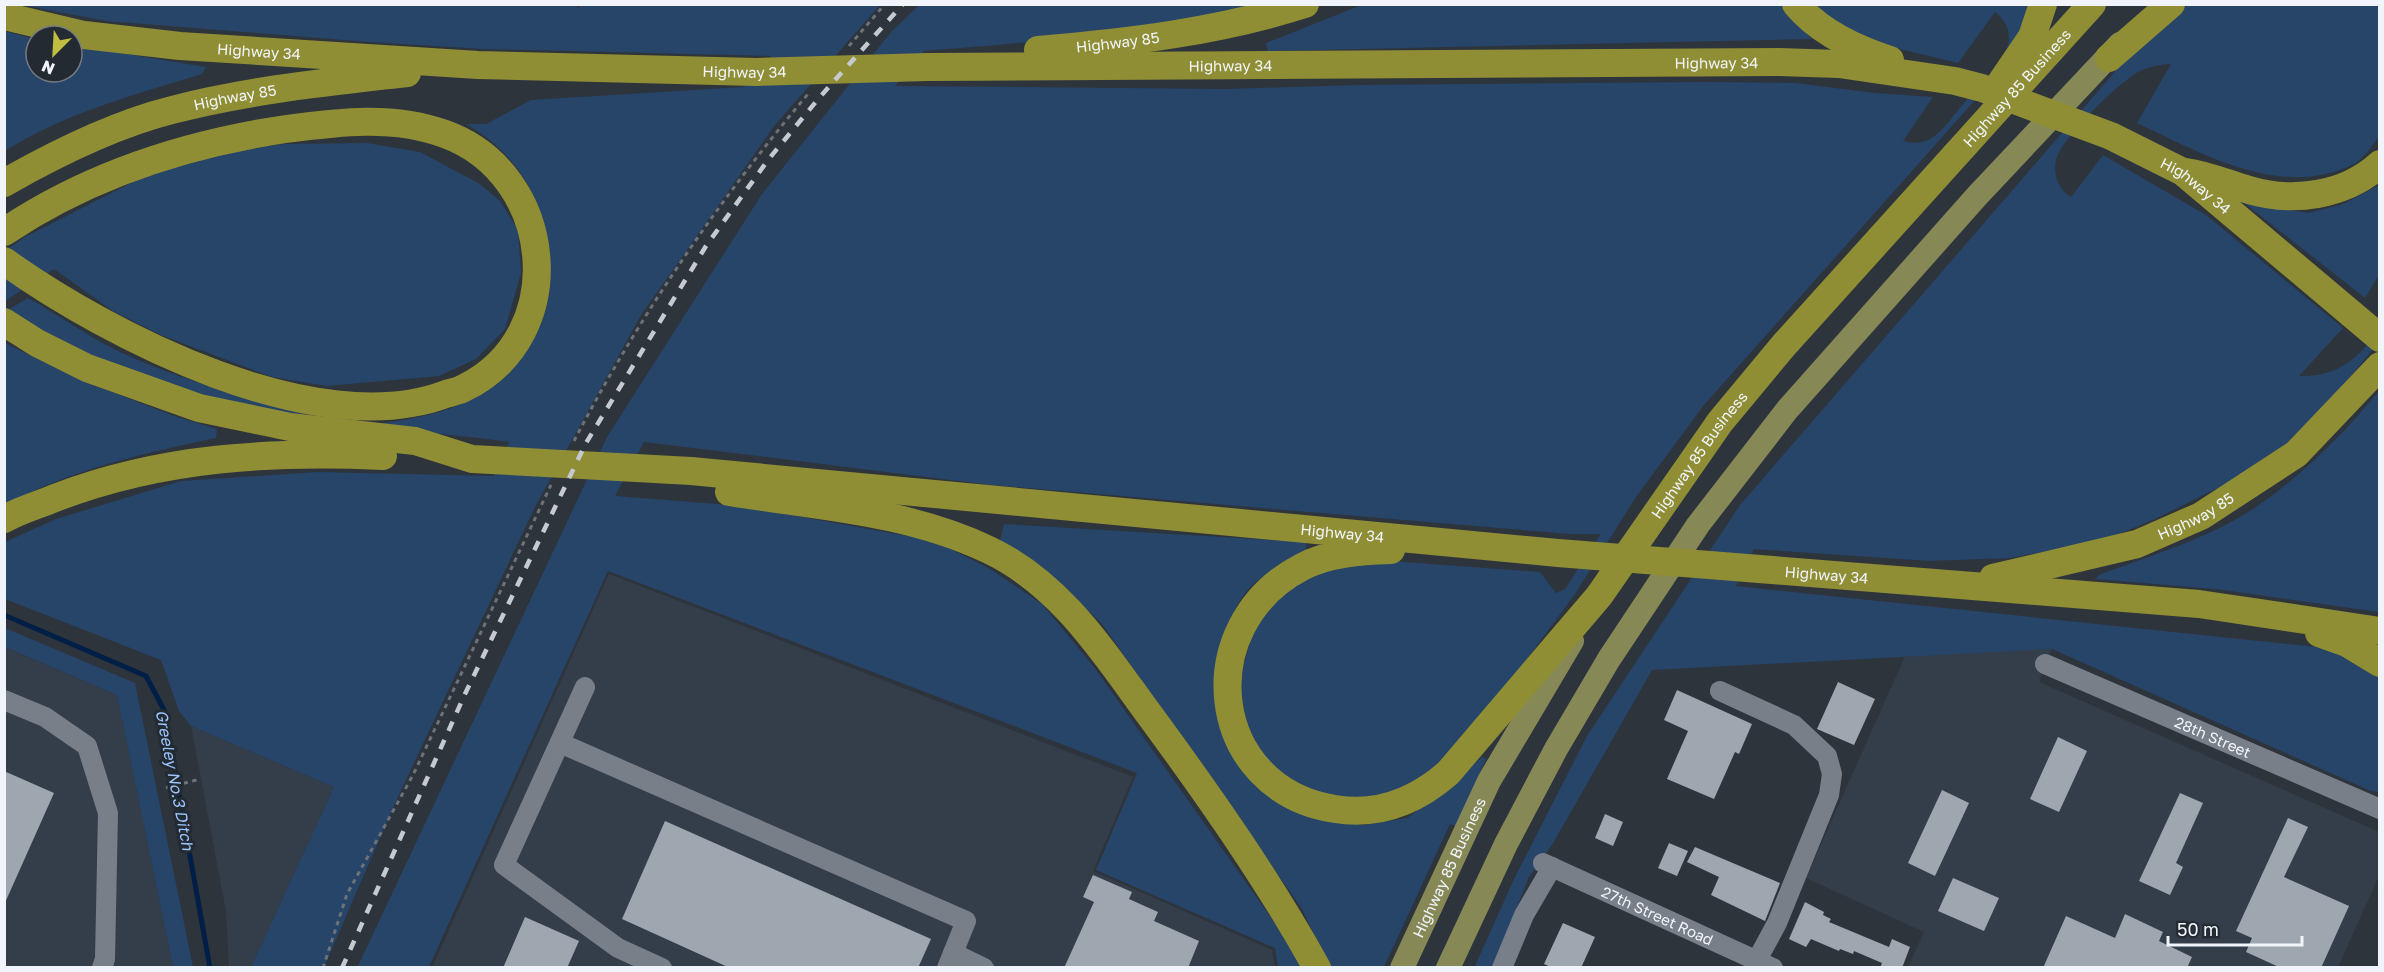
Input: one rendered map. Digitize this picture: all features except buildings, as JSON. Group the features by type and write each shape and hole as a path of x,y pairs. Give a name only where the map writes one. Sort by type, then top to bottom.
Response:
{"highway":[{"name":"Highway 85","path":"918,68 980,55 1126,42 1212,29 1305,4"},
{"path":"1796,4 1820,26 1863,51 1955,81"},
{"path":"1867,255 1904,192 2010,72 2032,37 2043,4"},
{"name":"Highway 85 Business","path":"1599,596 1720,422 1784,345 2092,4"},
{"path":"2109,58 2171,4"},
{"name":"Highway 34","path":"4,16 84,35 180,46 478,65 756,72 918,68 1779,62 1839,64 1955,81 1982,88 2111,136 2183,172 2379,338"},
{"name":"Highway 85","path":"4,183 40,162 101,135 171,110 304,85 478,65"},
{"path":"4,232 57,199 162,156 253,134 335,122 397,123 445,134 470,146 502,173 514,190 530,222 537,247 538,273 524,328 502,360 464,388 431,400 401,406 357,406 299,397 200,368 104,324 33,282 4,261"},
{"path":"2183,172 2203,174 2252,191 2285,196 2322,194 2353,183 2379,164"},
{"name":"Highway 34","path":"4,322 37,343 87,368 199,408 290,427 415,441 472,459 636,467 1558,552 2199,604 2379,631"},
{"name":"Highway 85","path":"1967,584 2137,544 2201,516 2296,454 2379,366"},
{"path":"4,519 81,488 187,462 245,455 325,453 472,459"},
{"path":"636,467 658,481 929,525 991,551 1016,565 1078,619 1178,753 1264,879 1317,968"},
{"path":"1558,552 1463,555 1368,551 1317,561 1286,577 1253,606 1233,643 1227,687 1234,726 1247,753 1270,781 1297,798 1320,807 1367,812 1419,795 1448,773 1480,738 1599,596"},
{"path":"2261,613 2347,643 2379,663"}],"main road":[{"path":"1448,968 1506,844 1556,749 1609,659 1698,525 1787,410 1977,196 2109,58 2153,4"},
{"name":"Highway 85 Business","path":"1402,968 1489,781 1599,596"}],"street":[{"name":"28th Street","path":"2045,664 2379,809"},
{"path":"585,687 504,865 618,948 662,968"},
{"path":"1720,691 1794,725 1827,756 1832,774 1829,795 1777,923 1765,964"},
{"path":"4,700 45,717 87,746 108,813 105,959 102,968"},
{"path":"560,743 966,921 950,960 984,968"},
{"name":"27th Street Road","path":"1502,968 1547,865 1765,964"}],"path":[{"path":"166,788 200,778"}],"shaded area":[{"path":"572,4 579,8 580,4 880,5 775,125 641,315 535,507 396,801 324,967 251,967 334,787 191,726 179,711 161,660 5,599 5,542 56,519 181,481 317,472 494,476 509,442 371,425 441,412 488,389 508,370 541,315 548,283 549,256 545,229 537,204 525,180 509,158 489,139 466,124 486,124 531,100 743,87 771,56 484,49 370,42 106,21 22,5"},
{"path":"1364,4 1782,5 1812,39 1268,51 1266,43"},
{"path":"919,5 1261,5 1179,23 1094,35 924,51 895,86 1227,89 1357,85 1796,83 1875,93 1933,97 1903,141 1916,143 1927,141 1940,132 2002,59 2009,35 2005,23 1995,12 1958,63 1854,38 1806,5 2035,5 2008,63 1704,405 1636,497 1575,594 1473,732 1427,777 1390,794 1352,798 1317,794 1289,780 1264,757 1248,727 1241,695 1241,675 1254,627 1271,597 1328,567 1364,559 1540,572 1556,593 1565,589 1601,534 1569,534 991,485 644,442 615,496 742,506 935,541 990,569 1042,604 1094,667 1288,942 1300,967 1278,967 1275,948 1096,870 1137,773 608,571 429,967 357,968 607,437 762,194 891,32"},
{"path":"2188,5 2379,5 2379,137 2358,162 2326,174 2299,177 2271,175 2243,169 2188,148 2137,123 2171,64 2155,66 2140,71 2119,86 2068,139 2056,161 2055,172 2060,186 2071,197 2103,155 2206,215 2343,328 2299,376 2325,373 2346,364 2363,349 2379,329 2379,339 2369,354 2333,398 2288,443 2232,481 2155,519 2100,542 2009,558 1930,561 1754,549 1736,586 2335,649 2362,660 2379,678 2379,792 2371,791 2052,649 1652,670 1552,845 1529,877 1493,967 1474,968 1515,877 1587,736 1740,505 2132,52"},
{"path":"4,31 24,36 24,84 84,84 84,47 206,67 202,74 76,115 5,151"},
{"path":"367,143 420,152 480,184 500,201 518,230 521,273 505,329 476,359 439,376 327,386 272,377 161,335 113,311 54,269 5,301 4,251 25,237 143,177 233,151 284,144"},
{"path":"2379,185 2379,275 2365,298 2243,202 2309,213 2343,204"},
{"path":"28,298 105,344 140,361 215,388 317,416 228,406 102,363 6,311"},
{"path":"5,343 78,379 177,417 217,429 216,438 81,472 5,505"},
{"path":"2379,391 2379,612 2216,589 2096,579 2099,575 2205,535 2263,502 2325,450"},
{"path":"1004,524 1306,542 1307,555 1265,575 1251,586 1241,600 1227,632 1217,677 1294,807 1322,821 1364,825 1407,818 1437,796 1482,757 1486,759 1456,826 1450,824 1384,967 1329,967 1302,909 1102,624 1058,582 1000,541"},
{"path":"609,574 1133,777 1093,871 1272,950 1275,967 432,968"},
{"path":"5,628 135,683 193,967 173,967 117,695 5,647"},
{"path":"4,647 117,695 173,967 5,967"},
{"path":"2052,649 2039,682 2379,832 2379,876 2338,967 1908,967 1924,932 1806,878 1907,652"},
{"path":"191,726 334,787 251,967 229,967 226,911"}],"waterway":[{"name":"Greeley No.3 Ditch","path":"4,615 146,676 164,710 210,968"}],"railway":[{"path":"342,968 465,694 586,443 706,246 768,160 819,98 903,4"}]}
